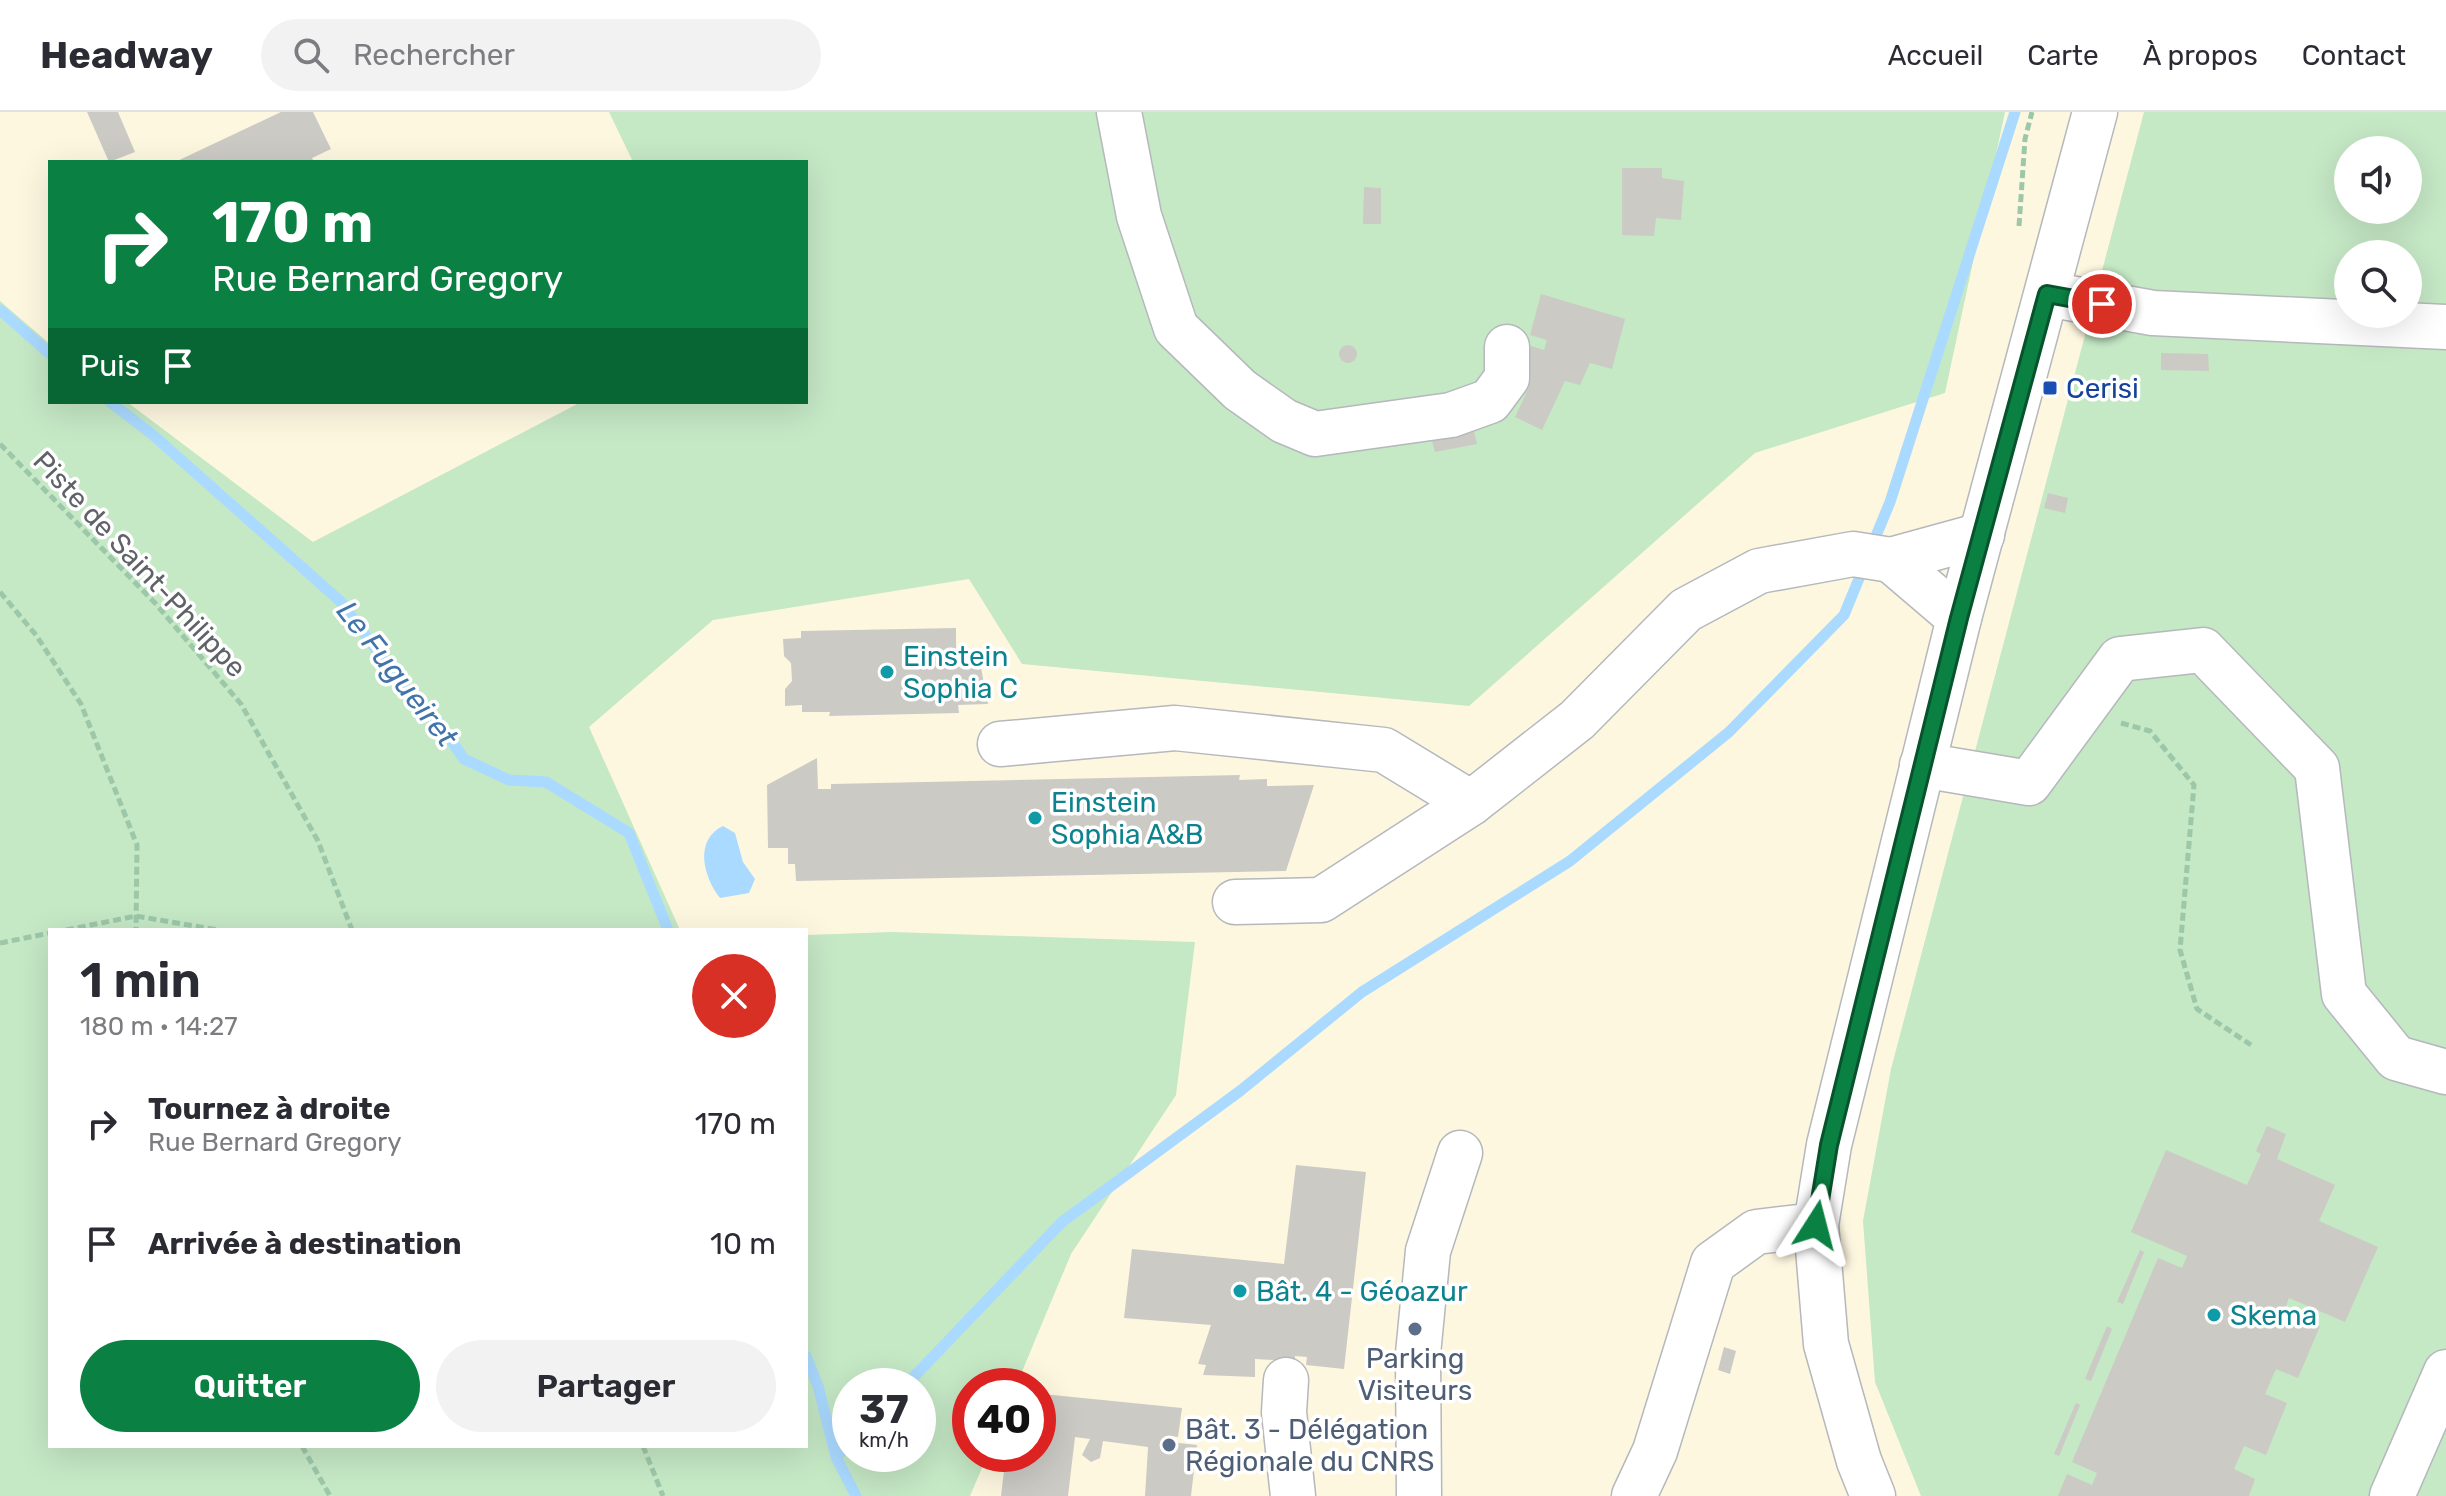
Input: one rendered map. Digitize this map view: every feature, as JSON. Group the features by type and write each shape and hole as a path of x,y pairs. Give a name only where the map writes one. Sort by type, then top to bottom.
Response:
{"street":[{"path":"1119,112 1139,216 1176,328 1240,390 1284,421 1315,434 1451,415 1490,401 1507,378 1507,347"},
{"path":"1873,1496 1859,1461 1826,1344 1816,1225 1829,1145 1922,765 2095,112"},
{"path":"2047,294 2153,313 2446,327"},
{"path":"1235,902 1321,900 1471,803 1577,720 1686,610 1759,571 1872,557 1982,535"},
{"path":"1872,557 1959,618"},
{"path":"1922,765 2029,783 2120,659 2203,650 2317,768 2344,994 2396,1058 2446,1072"},
{"path":"1000,744 1175,728 1384,750 1471,803"},
{"path":"1419,1496 1418,1354 1428,1251 1460,1153"},
{"path":"1634,1496 1655,1451 1713,1263 1756,1232 1816,1225"},
{"path":"2392,1496 2446,1372"},
{"path":"1286,1380 1287,1437 1293,1496"},
{"path":"1655,1451 1664,1496"}],"path":[{"path":"2018,240 2025,139 2032,112"},
{"name":"Piste de Saint-Philippe","path":"0,444 155,603 241,704 318,841 351,928"},
{"path":"0,592 36,635 81,704 137,845 136,928"},
{"path":"2082,710 2150,731 2194,785 2180,950 2197,1009 2251,1045"},
{"path":"76,928 136,916 206,928"},
{"path":"0,943 48,933"},
{"path":"1287,1437 1362,1431 1420,1436"},
{"path":"303,1448 330,1496"},
{"path":"644,1448 663,1496"}],"shaded area":[{"path":"0,112 2446,112 2446,1496 0,1496"}],"green space":[{"path":"609,112 2005,112 1945,393 1755,453 1469,706 1022,664 969,579 713,620 589,727 679,928 48,928 48,1448 808,1448 808,935 893,932 1195,942 1176,1095 1071,1254 1024,1368 952,1368 952,1472 980,1472 970,1496 0,1496 0,301 48,342 48,404 130,404 313,542 577,404 808,404 808,160 632,160"},
{"path":"2144,112 2446,112 2446,1496 1921,1496 1875,1382 1863,1221 1891,1069"}],"water":[{"path":"723,826 735,833 743,862 755,879 749,893 720,898 709,879 704,859 708,840"}],"building":[{"path":"87,112 118,112 135,152 108,160"},
{"path":"281,112 313,112 331,149 313,160 179,160"},
{"path":"1622,168 1662,168 1662,178 1684,181 1681,220 1656,218 1654,236 1622,235"},
{"path":"1364,187 1381,188 1381,224 1363,224"},
{"path":"1541,294 1625,319 1612,369 1590,363 1580,385 1565,381 1542,430 1515,417 1529,387 1516,382 1531,346 1544,350 1547,340 1530,335"},
{"path":"1348,345 1357,354 1348,363 1339,354"},
{"path":"2161,353 2208,354 2209,371 2161,370"},
{"path":"1471,419 1477,444 1435,452 1428,427"},
{"path":"2048,493 2068,498 2065,513 2044,508"},
{"name":"Einstein Sophia C","path":"956,628 956,652 978,652 988,704 958,705 959,713 829,716 830,712 802,712 802,705 785,706 785,689 792,681 791,663 784,656 783,639 801,638 801,631"},
{"name":"Einstein Sophia A&B","path":"817,758 818,789 831,789 831,784 1240,775 1239,780 1267,779 1267,786 1314,785 1286,871 796,881 795,864 788,864 788,848 768,848 767,785"},
{"name":"Skema","path":"2267,1126 2286,1134 2277,1159 2335,1185 2319,1221 2378,1247 2345,1322 2289,1298 2284,1311 2320,1326 2298,1378 2276,1369 2265,1394 2287,1403 2266,1455 2244,1446 2234,1469 2255,1479 2249,1496 2058,1496 2067,1474 2092,1485 2097,1473 2072,1462 2158,1258 2182,1268 2187,1256 2131,1232 2166,1150 2247,1185 2261,1154 2256,1151"},
{"name":"Bât. 4 - Géoazur","path":"1296,1165 1366,1172 1344,1369 1306,1365 1307,1357 1295,1356 1295,1383 1275,1377 1274,1360 1255,1359 1255,1377 1203,1375 1206,1365 1198,1364 1211,1325 1124,1318 1132,1249 1284,1264"},
{"path":"2140,1250 2144,1252 2123,1304 2117,1302"},
{"path":"2107,1326 2112,1329 2091,1381 2085,1379"},
{"path":"1724,1347 1736,1351 1730,1374 1718,1370"},
{"name":"Bât. 3 - Délégation Régionale du CNRS","path":"1056,1395 1182,1408 1178,1437 1171,1436 1170,1442 1197,1445 1191,1496 1145,1496 1148,1447 1103,1441 1100,1458 1091,1462 1082,1455 1090,1439 1075,1437 1068,1496 1001,1496 1004,1472 1056,1472"},
{"path":"2076,1403 2080,1405 2059,1456 2054,1454"}],"waterway":[{"path":"1871,548 1890,502 2015,112"},
{"name":"Le Fugueiret","path":"0,310 48,352"},
{"name":"Le Fugueiret","path":"113,404 153,435 340,601 401,683 437,720 464,759 509,780 546,782 629,833 667,928"},
{"path":"922,1368 1062,1222 1240,1091 1362,992 1570,861 1729,732 1844,615 1865,564"},
{"name":"Le Fugueiret","path":"808,1361 818,1386 836,1457 856,1496"}],"place":[{"name":"Cerisi","path":"2050,388"},
{"name":"Einstein Sophia C","path":"887,672"},
{"name":"Einstein Sophia A&B","path":"1035,818"},
{"name":"Bât. 4 - Géoazur","path":"1240,1291"},
{"name":"Skema","path":"2214,1315"},
{"name":"Parking Visiteurs","path":"1415,1329"},
{"name":"Bât. 3 - Délégation Régionale du CNRS","path":"1169,1445"}],"route":[{"path":"1816,1225 1829,1145 1959,618 2047,294 2102,304"}]}
